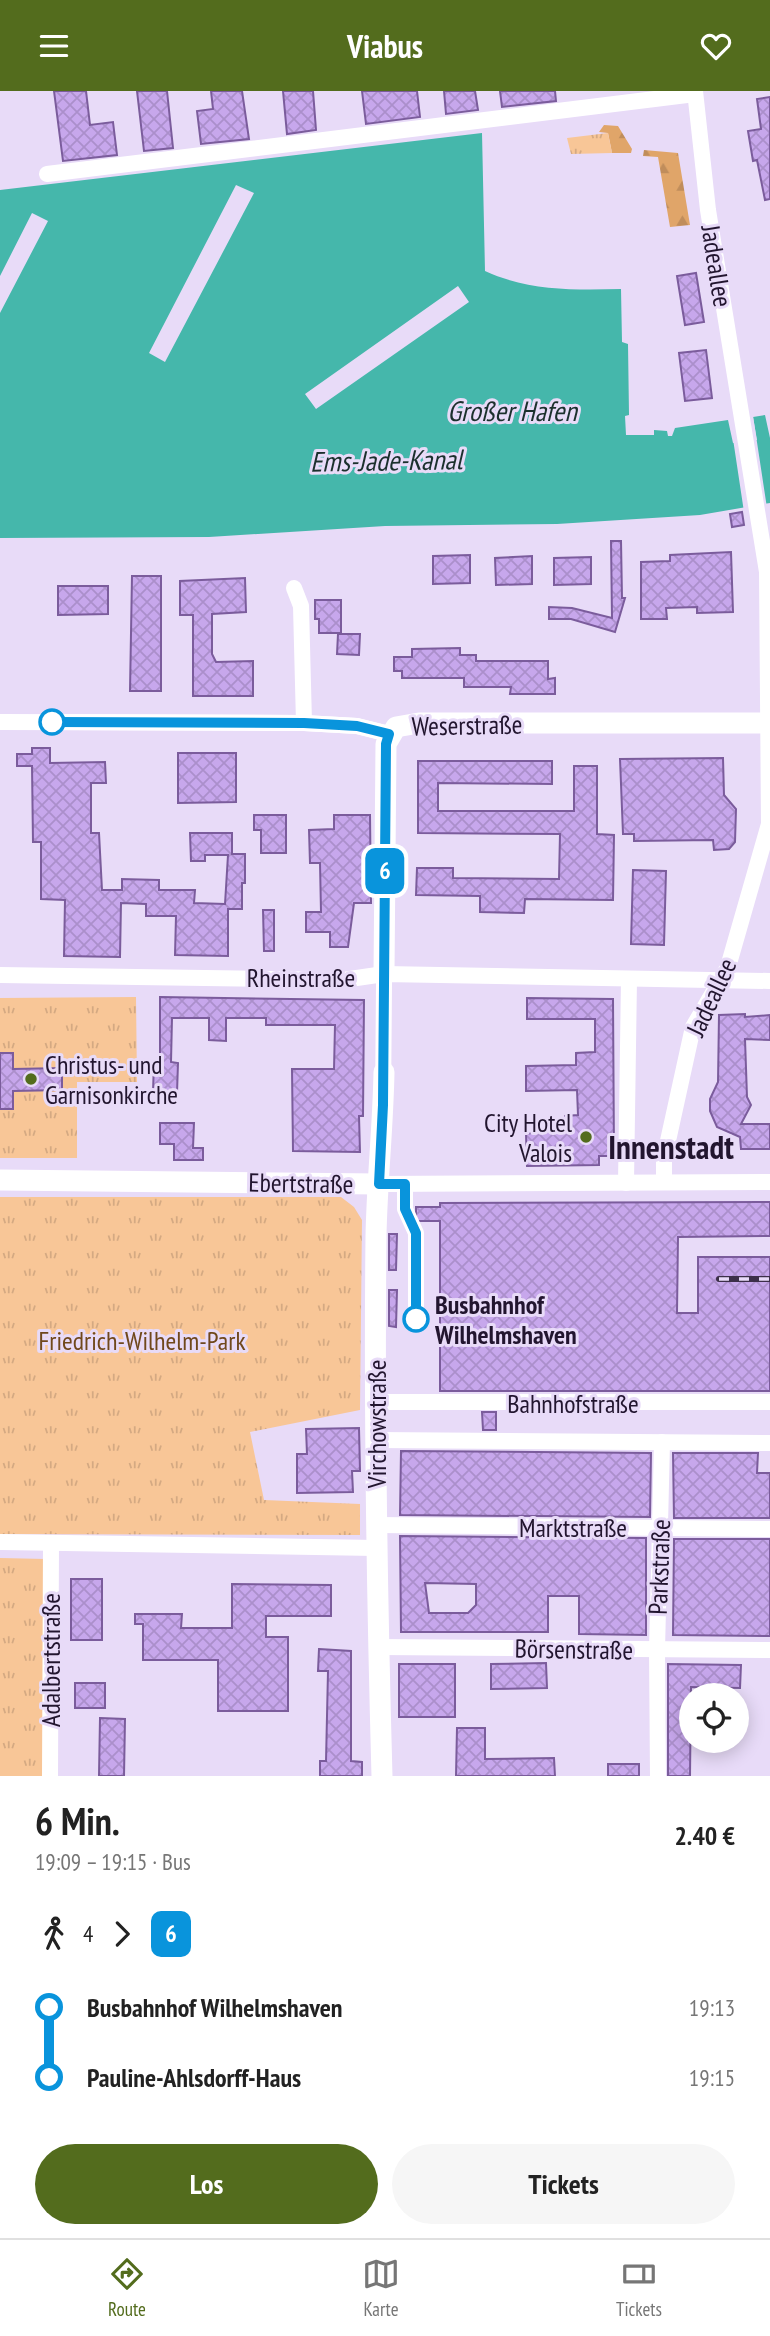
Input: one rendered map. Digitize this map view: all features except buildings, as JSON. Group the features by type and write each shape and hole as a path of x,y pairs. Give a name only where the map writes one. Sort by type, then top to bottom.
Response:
{"street":[{"path":"575,91 577,108"},
{"path":"47,174 695,93"},
{"name":"Jadeallee","path":"664,1182 664,1159 692,1027 722,980 736,943 769,824 767,572 708,210 695,93"},
{"path":"294,588 301,606 304,723"},
{"name":"Weserstraße","path":"0,722 304,723 357,726 389,734 396,727 418,723 770,723"},
{"path":"384,974 386,744 389,734"},
{"name":"Rheinstraße","path":"0,975 343,980 384,974 770,981"},
{"path":"626,1183 629,978"},
{"name":"Virchowstraße","path":"382,1776 375,1402 384,1072"},
{"name":"Ebertstraße","path":"0,1180 148,1176 379,1184 770,1182"},
{"name":"Bahnhofstraße","path":"375,1402 770,1402"},
{"name":"Bahnhofstraße","path":"376,1440 770,1443"},
{"name":"Parkstraße","path":"658,1776 657,1650 662,1442"},
{"name":"Marktstraße","path":"376,1525 770,1529"},
{"path":"0,1542 376,1548"},
{"name":"Adalbertstraße","path":"50,1776 51,1543"},
{"name":"Börsenstraße","path":"379,1647 770,1650"}],"green space":[{"path":"604,125 618,126 632,149 631,153 612,153 608,133 599,132"},
{"path":"608,133 612,153 571,154 567,138"},
{"path":"644,150 678,153 690,225 670,227 658,157 643,156"},
{"path":"136,997 137,1082 77,1082 77,1158 0,1158 0,998"},
{"name":"Friedrich-Wilhelm-Park","path":"0,1197 341,1197 354,1207 362,1220 360,1410 250,1432 264,1500 360,1504 360,1535 0,1534"},
{"path":"0,1558 46,1559 44,1776 0,1776"}],"water":[{"name":"Großer Hafen","path":"482,133 485,271 535,286 621,289 622,342 628,344 629,415 625,416 626,435 654,435 654,430 667,431 668,436 672,436 675,428 728,420 733,443 757,440 753,417 765,415 770,438 770,503 700,515 557,524 385,526 209,537 0,538 0,313 48,221 32,213 0,276 0,190","holes":["236,185 254,193 165,362 149,353","458,286 469,302 316,409 305,394"]}],"pier":[{"path":"753,416 767,508 744,512 730,419 735,439 754,437 750,417"}],"railway":[{"path":"719,1279 770,1279"}],"bus line":[{"name":"6","path":"52,722 334,724 357,726 389,734 386,744 383,1105 379,1184 405,1184 405,1209 416,1233 416,1319"}],"place":[{"name":"Christus- und Garnisonkirche","path":"31,1079"},
{"name":"City Hotel Valois","path":"586,1137"},
{"name":"Busbahnhof Wilhelmshaven","path":"416,1319"}],"district":[{"name":"Innenstadt","path":"671,1146"}],"water label":[{"name":"Ems-Jade-Kanal","path":"386,460"}]}
